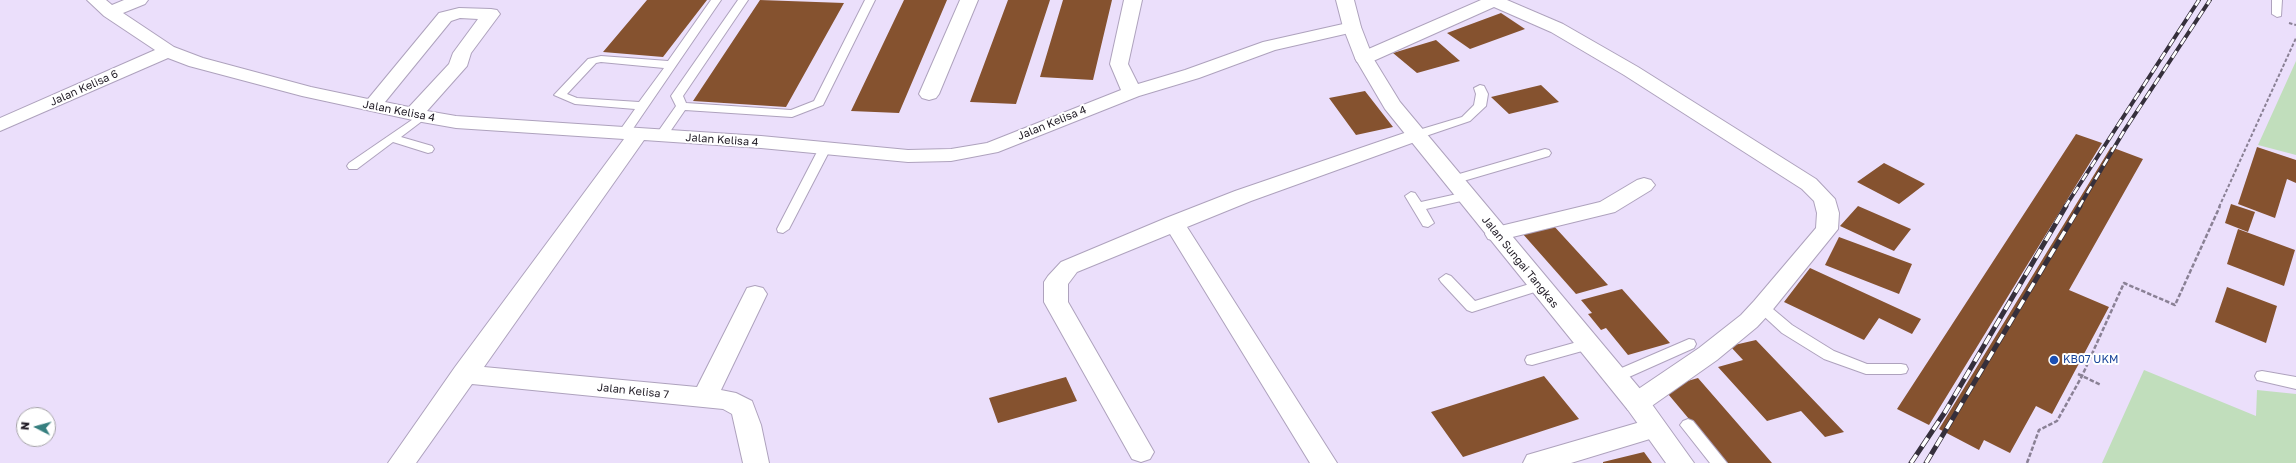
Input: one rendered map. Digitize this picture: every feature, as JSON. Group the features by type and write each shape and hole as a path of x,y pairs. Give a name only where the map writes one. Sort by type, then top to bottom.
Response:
{"street":[{"name":"Jalan Kelisa 4","path":"96,0 110,12 168,51 238,75 417,115 456,122 825,148 908,156 950,155 984,149 1042,129 1132,92 1192,74 1269,46 1352,27"},
{"path":"110,12 139,0"},
{"path":"929,94 969,0"},
{"path":"1132,92 1119,64 1133,0"},
{"name":"Jalan Sungai Tangkas","path":"1345,0 1352,27 1362,54 1392,106 1615,377 1682,463"},
{"path":"1362,54 1495,0 1557,28 1631,71 1809,184 1824,200 1828,213 1827,228 1762,307 1749,321 1708,354 1636,403"},
{"path":"372,106 445,17 459,13 491,14 462,53 458,66 417,115"},
{"name":"Jalan Kelisa 6","path":"0,125 168,51"},
{"path":"401,463 631,134"},
{"path":"1141,452 1056,302 1056,282 1069,267 1243,196 1416,135"},
{"path":"1496,234 1607,207 1644,185"},
{"path":"1174,223 1324,463"},
{"path":"704,398 755,294"},
{"name":"Jalan Kelisa 7","path":"464,374 727,400 743,408 756,463"},
{"path":"1536,463 1654,428"}],"lane":[{"path":"631,134 643,106 716,0"},
{"path":"682,106 677,96 743,0"},
{"path":"682,106 792,114 819,103 870,0"},
{"path":"2277,0 2277,14"},
{"path":"643,106 575,101 560,95 592,61 601,59 672,65"},
{"path":"1416,135 1466,119 1480,106 1482,94 1480,88"},
{"path":"661,136 682,106"},
{"path":"353,166 391,138 417,115"},
{"path":"391,138 428,149"},
{"path":"783,229 825,148"},
{"path":"1418,207 1459,188 1545,153"},
{"path":"1410,196 1428,223"},
{"path":"1446,279 1472,307 1539,286"},
{"path":"1762,307 1787,329 1829,355 1866,369 1901,369"},
{"path":"1532,360 1588,344"},
{"path":"1615,377 1689,344"},
{"path":"2262,376 2296,383"},
{"path":"1688,425 1719,463"}],"path":[{"path":"2027,463 2039,430 2057,421 2082,376 2124,283 2175,305 2296,38"},
{"path":"2078,374 2101,385"}],"green space":[{"path":"2296,61 2296,155 2258,145"},
{"path":"2144,370 2256,416 2257,390 2296,394 2296,463 2102,463"}],"building":[{"path":"647,0 707,0 663,57 603,52"},
{"path":"760,0 844,3 786,107 693,101"},
{"path":"904,0 947,0 899,113 851,111"},
{"path":"1008,0 1050,0 1016,104 970,102"},
{"path":"1063,0 1112,0 1093,80 1040,77"},
{"path":"1501,13 1525,29 1470,49 1447,33"},
{"path":"1436,40 1460,61 1417,73 1393,53"},
{"path":"1541,85 1559,102 1509,114 1491,97"},
{"path":"1365,91 1393,127 1356,135 1329,98"},
{"path":"2076,134 2102,143 1929,425 1897,409"},
{"path":"2111,147 2143,159 2069,290 2109,307 2052,414 2036,406 2010,453 1984,440 1979,450 1939,429"},
{"path":"2257,147 2296,160 2296,183 2287,179 2275,218 2238,204"},
{"path":"1884,163 1925,184 1899,204 1857,182"},
{"path":"2231,204 2255,212 2248,232 2225,223"},
{"path":"1858,206 1911,229 1894,251 1840,226"},
{"path":"1553,225 1608,285 1576,294 1522,233"},
{"path":"2238,229 2295,250 2284,286 2227,264"},
{"path":"1839,237 1912,264 1899,294 1825,265"},
{"path":"1810,268 1921,319 1912,334 1879,318 1864,340 1784,302"},
{"path":"2227,287 2277,306 2266,343 2215,322"},
{"path":"1622,289 1670,343 1628,355 1606,328 1601,330 1588,314 1592,313 1581,300"},
{"path":"1756,340 1844,432 1825,437 1801,411 1767,421 1718,367 1743,360 1730,346"},
{"path":"1544,376 1579,419 1463,457 1431,412"},
{"path":"1066,377 1077,401 998,423 989,398"},
{"path":"1698,378 1772,463 1726,463 1663,388"},
{"path":"1644,452 1652,463 1603,463 1603,462"}],"railway":[{"path":"2065,207 2199,0"},
{"path":"2079,207 2124,131 2210,0"},
{"path":"1911,463 1945,412 2066,206"},
{"path":"1926,463 2080,206"}],"place":[{"name":"KB07 UKM","path":"2054,360"}]}
